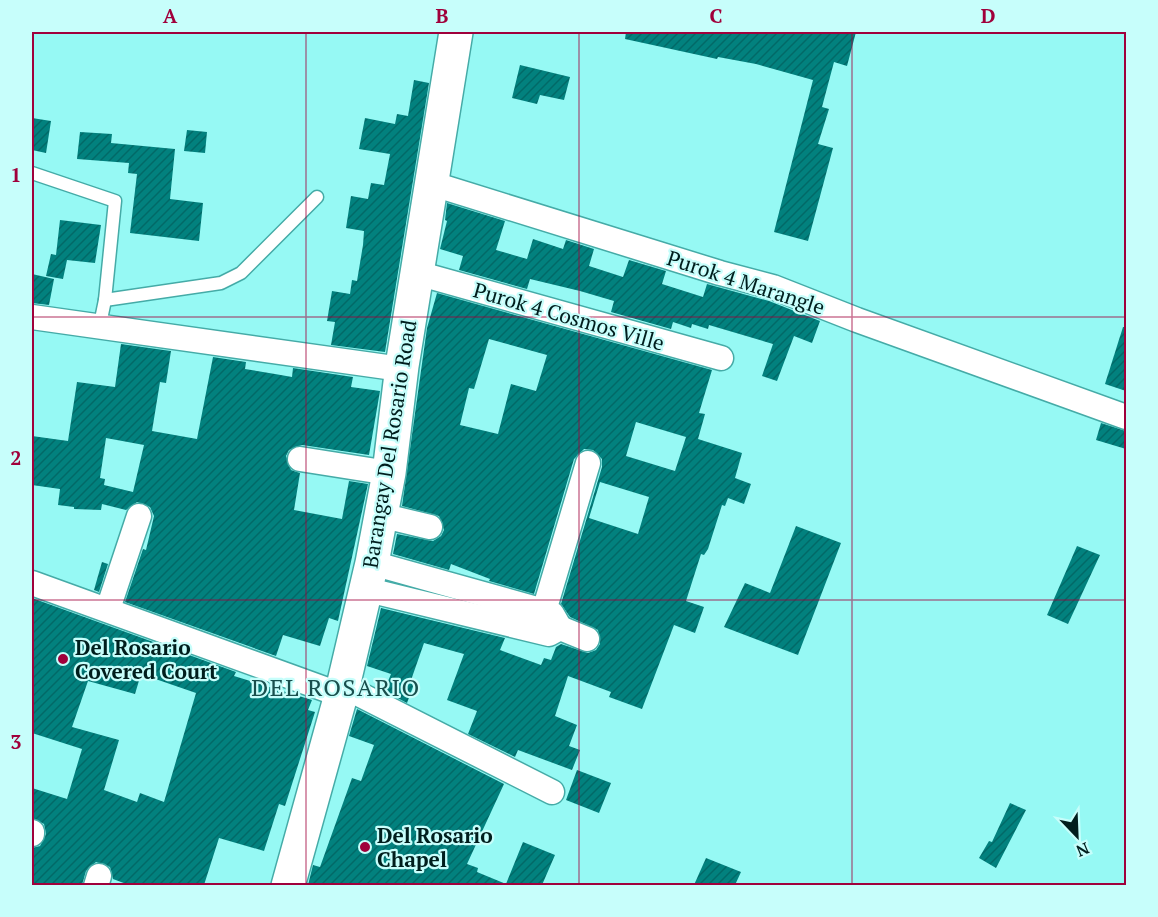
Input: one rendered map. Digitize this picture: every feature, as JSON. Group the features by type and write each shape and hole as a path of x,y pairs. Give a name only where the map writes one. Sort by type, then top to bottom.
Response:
{"main road":[{"name":"Barangay Del Rosario Road","path":"288,885 342,691 389,473 401,369 456,32"}],"street":[{"name":"Purok 4 Marangle","path":"430,183 720,273 773,286 857,320 1126,417"},
{"name":"Purok 4 Cosmos Ville","path":"417,273 721,358"},
{"path":"32,318 401,369"},
{"path":"300,459 389,473"},
{"path":"552,619 588,463"},
{"path":"380,514 430,527"},
{"path":"108,609 140,516"},
{"path":"368,576 552,619 587,639"},
{"path":"32,583 342,691 552,792"}],"lane":[{"path":"32,173 115,201 105,300 99,329"},
{"path":"105,300 221,283 241,273 317,197"}],"building":[{"path":"626,32 856,32 847,66 834,62 822,107 829,109 818,144 833,148 808,241 774,232 813,80 756,64 718,57 717,59 625,39"},
{"path":"520,65 570,77 564,100 540,95 537,104 512,98"},
{"path":"414,80 429,83 385,352 331,345 335,322 327,321 332,291 350,294 352,280 357,281 363,245 364,231 346,228 351,196 368,199 371,183 384,185 390,154 359,149 365,118 395,124 397,114 408,116"},
{"path":"32,118 51,121 46,153 32,150"},
{"path":"187,130 207,132 205,153 184,151"},
{"path":"80,132 112,134 111,143 175,149 170,199 203,203 199,241 130,233 137,174 128,173 129,163 77,159"},
{"path":"447,203 505,221 496,250 527,259 533,239 563,249 566,240 594,249 589,266 623,277 629,260 666,271 662,284 703,297 707,284 769,301 820,321 812,343 794,336 777,381 762,376 773,344 709,325 708,329 692,324 691,328 673,322 671,329 611,312 614,301 580,291 530,279 527,289 459,270 463,256 440,249 447,221 445,220"},
{"path":"60,220 101,225 95,263 67,260 63,279 46,276 51,254 56,255"},
{"path":"32,274 54,279 49,305 32,303"},
{"path":"437,293 712,370 699,413 705,414 698,439 742,453 735,478 751,484 744,504 728,498 725,506 722,505 708,549 704,555 701,554 686,601 704,607 695,633 674,625 642,709 609,697 611,692 568,676 555,716 577,725 569,746 580,750 572,770 518,750 515,757 468,734 477,711 447,700 464,654 424,643 410,683 414,684 407,703 384,691 391,674 367,666 381,608 505,638 500,650 541,665 544,658 551,660 556,647 561,644 588,653 596,650 600,644 598,630 570,617 561,604 602,467 602,459 593,450 584,449 574,459 534,594 489,581 490,579 451,564 449,570 393,554 397,534 433,541 441,536 444,530 439,516 402,506 427,328","holes":["489,339 547,355 536,391 511,384 498,434 460,425 469,388 474,389","636,422 686,437 675,471 626,456","600,482 649,497 638,534 589,518"]},
{"path":"1123,327 1126,327 1126,391 1105,384"},
{"path":"121,344 171,351 166,383 160,382 152,431 197,439 213,357 246,362 245,369 292,377 293,368 353,377 351,387 380,391 369,455 302,445 289,450 286,456 291,470 300,473 294,510 342,519 349,481 368,484 338,621 329,618 320,646 283,635 276,656 125,602 143,549 146,550 154,516 150,507 137,502 126,510 102,504 101,510 74,509 74,507 58,505 60,489 32,485 32,436 68,441 77,382 115,387","holes":["106,438 144,445 133,492 104,485 105,479 100,478"]},
{"path":"1101,423 1126,431 1126,449 1096,440"},
{"path":"796,526 841,543 798,655 724,627 745,583 770,593"},
{"path":"1077,546 1100,555 1068,624 1047,615"},
{"path":"102,562 108,564 99,592 94,590"},
{"path":"32,598 236,672 234,676 312,700 308,710 315,712 285,806 279,804 264,851 219,838 204,885 129,885 113,879 110,867 96,862 86,871 82,885 32,885 32,848 40,846 46,834 44,824 32,818 32,788 67,799 82,749 32,733","holes":["141,674 196,693 164,802 140,793 137,802 104,790 119,740 72,727 88,681 135,694"]},
{"path":"357,709 504,784 467,864 478,868 477,872 506,884 523,842 555,855 542,885 308,885 313,865 320,867 352,778 361,781 374,745 349,736"},
{"path":"577,770 611,783 599,813 566,800"},
{"path":"1010,803 1026,810 996,868 979,858 989,841 992,842"},
{"path":"706,858 741,872 735,885 694,885"}],"place":[{"name":"Del Rosario Covered Court","path":"63,659"},
{"name":"Del Rosario Chapel","path":"365,847"}],"district":[{"name":"DEL ROSARIO","path":"336,687"}]}
